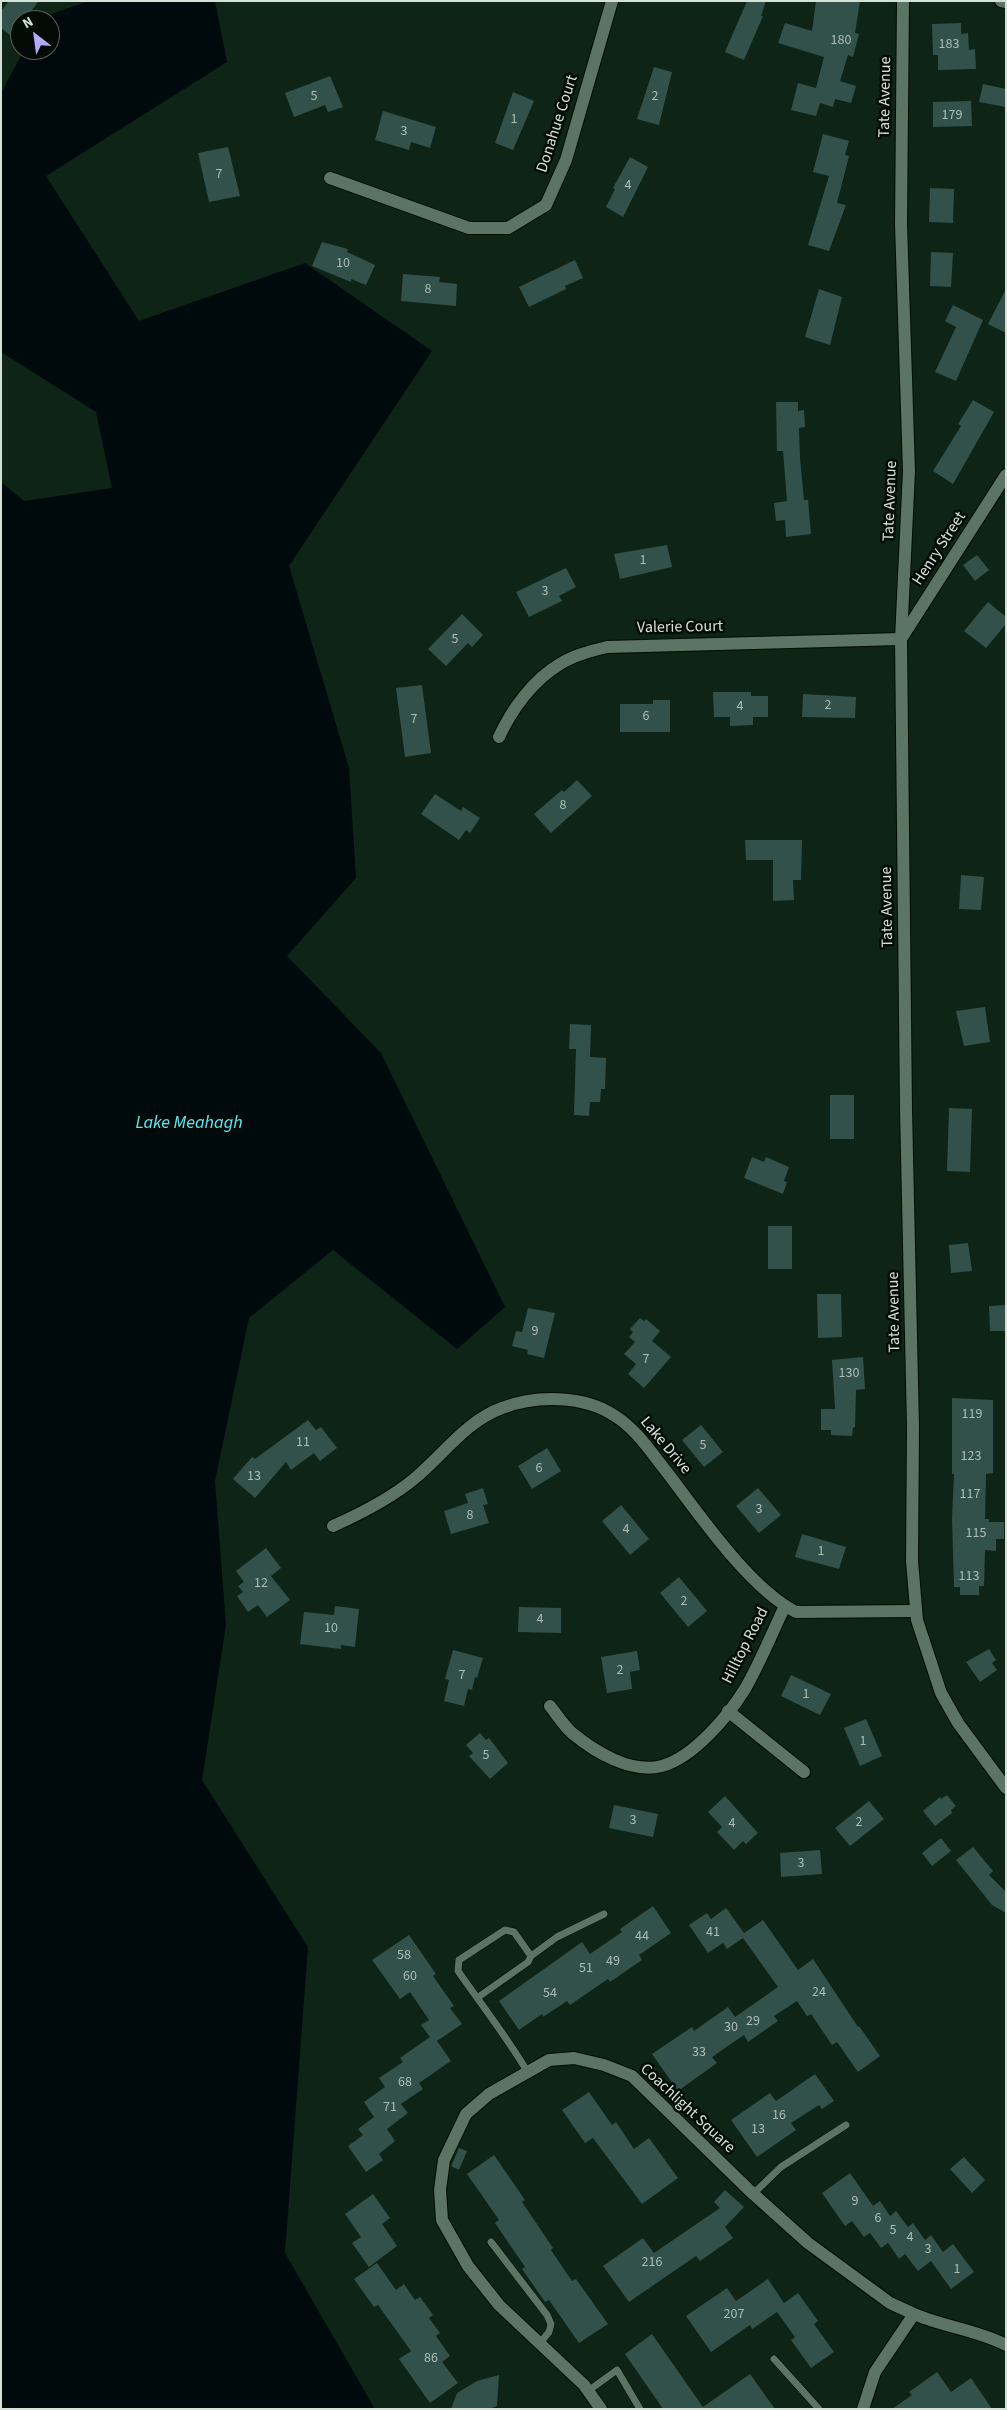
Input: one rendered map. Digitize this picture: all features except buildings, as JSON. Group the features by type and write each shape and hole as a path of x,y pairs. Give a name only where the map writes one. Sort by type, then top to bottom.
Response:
{"street":[{"name":"Donahue Court","path":"330,178 469,228 508,228 546,205 566,160 612,1"},
{"name":"Tate Avenue","path":"903,1 901,234 909,471 901,639 906,1110 913,1427 912,1561 917,1620 941,1693 958,1723 1006,1788"},
{"path":"1001,1 1006,2"},
{"name":"Henry Street","path":"901,639 1006,475"},
{"name":"Valerie Court","path":"499,737 509,716 540,679 560,664 579,655 607,647 901,639"},
{"name":"Lake Drive","path":"333,1526 370,1509 414,1479 476,1421 502,1408 525,1402 563,1399 594,1406 615,1416 644,1442 712,1532 766,1592 785,1606"},
{"name":"Hilltop Road","path":"550,1706 570,1732 623,1764 662,1766 684,1754 712,1732 744,1689 785,1606 796,1612 916,1611"},
{"path":"728,1711 804,1772"},
{"name":"Coachlight Square","path":"601,2409 588,2391 499,2305 468,2266 442,2220 440,2190 444,2160 466,2114 489,2094 549,2060 574,2058 604,2065 632,2076 753,2194 808,2243 890,2303 936,2324 987,2336 1006,2345"},
{"path":"863,2409 875,2372 914,2314"}],"lane":[{"path":"477,1998 528,1962 531,1956 557,1937 604,1914"},
{"path":"527,2071 505,2034 458,1971 459,1960 504,1930 514,1932 531,1956"},
{"path":"753,2194 781,2167 846,2125"},
{"path":"491,2242 551,2324 540,2343"},
{"path":"774,2359 819,2409"},
{"path":"588,2391 617,2370 640,2409"}],"water":[{"name":"Lake Meahagh","path":"89,1 215,1 227,62 46,176 139,321 305,263 432,351 289,566 349,768 356,878 287,956 381,1053 505,1307 457,1349 333,1250 249,1318 215,1481 226,1625 202,1780 308,1947 285,2253 375,2409 1,2409 1,482 24,501 112,488 96,412 1,352 1,93 19,60 60,60 60,11"}]}
